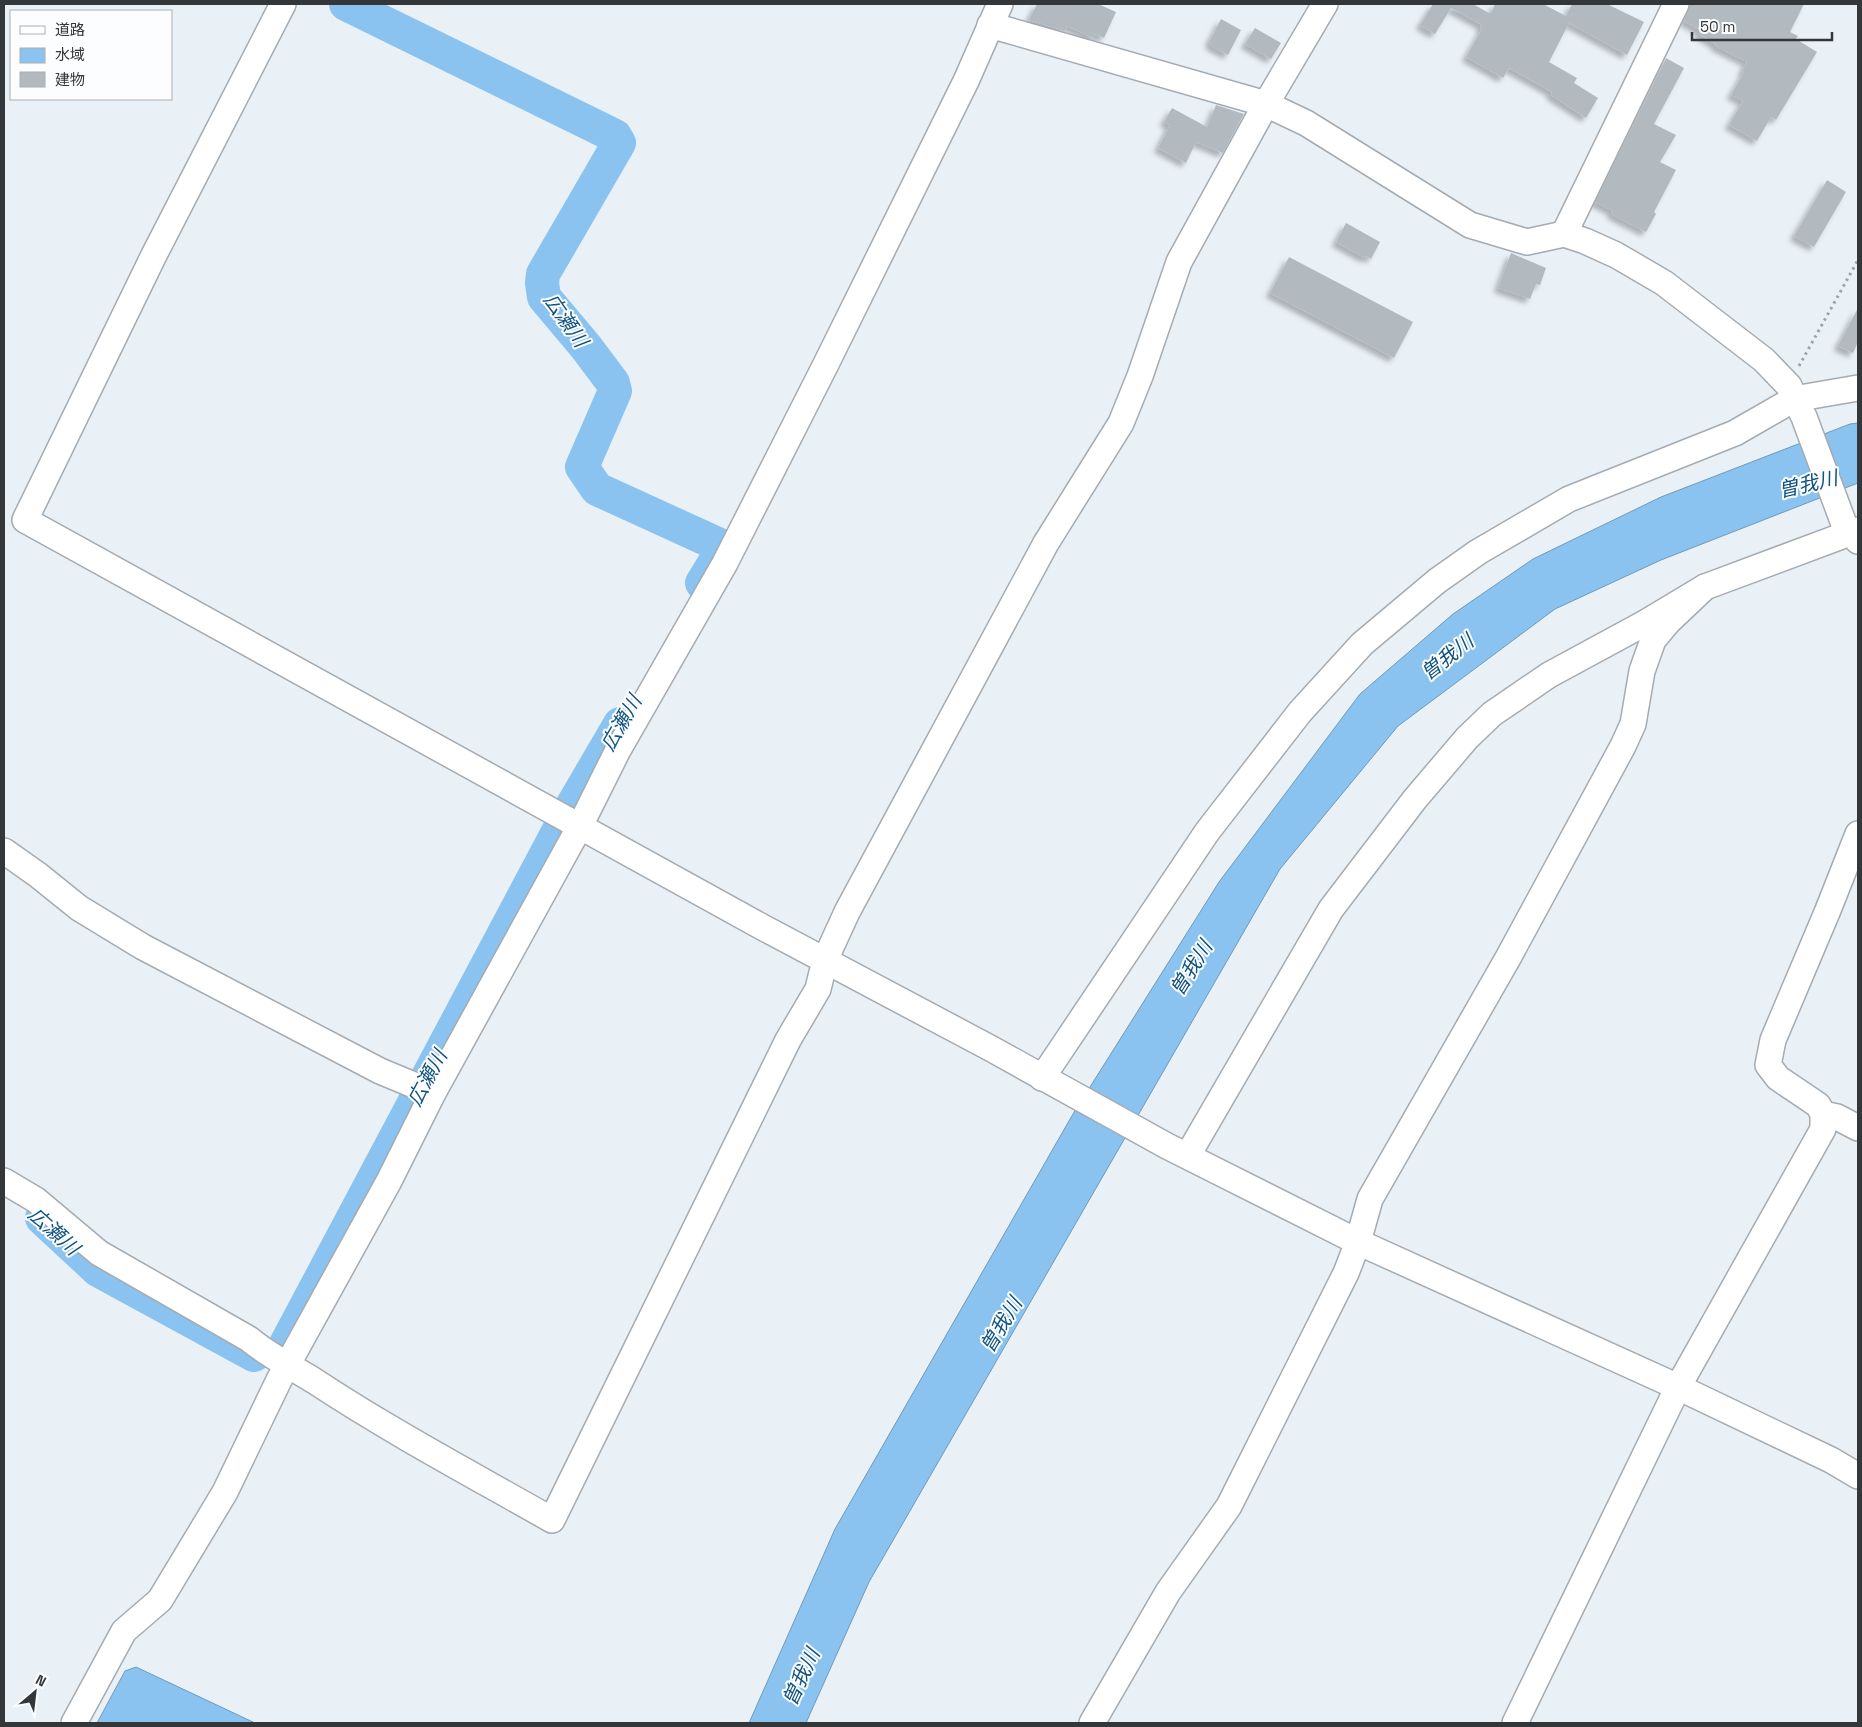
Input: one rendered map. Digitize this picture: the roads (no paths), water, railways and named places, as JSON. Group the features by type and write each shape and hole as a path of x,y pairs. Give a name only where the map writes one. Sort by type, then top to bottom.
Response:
{"street":[{"path":"283,4 153,257 25,520 580,826 1178,1151 1358,1242 1678,1387 1831,1460 1858,1476"},
{"path":"4,1181 36,1200 99,1253 249,1339 261,1350 288,1364 348,1403 552,1520 788,1040 818,989 825,960 847,912 1046,543 1121,423 1140,376 1179,262 1266,104 1325,4"},
{"path":"1564,234 1671,5"},
{"path":"74,1723 124,1631 160,1600 225,1492 279,1380 390,1181 433,1093 580,826 618,750 730,554 966,81 995,15 1266,104 1306,124 1470,225 1527,242 1564,234 1616,255 1664,283 1764,360 1796,401 1853,532 1705,587 1645,623 1549,675 1492,714 1467,738 1415,799 1331,909 1178,1151"},
{"path":"1042,1078 1207,832 1300,712 1362,644 1437,581 1478,552 1569,499 1735,434 1796,401 1858,388"},
{"path":"1092,1723 1168,1592 1229,1506 1346,1273 1358,1242 1370,1199 1508,958 1623,746 1633,724 1642,671 1653,640 1668,622 1705,587"},
{"path":"1515,1723 1678,1387 1823,1129 1823,1114 1818,1105 1778,1078 1768,1066 1773,1040 1858,834"},
{"path":"4,851 79,908 143,947 380,1071 433,1093"},
{"path":"1823,1114 1837,1117 1858,1128"}],"water":[{"name":"曽我川","path":"1858,423 1858,483 1661,560 1555,609 1398,726 1280,869 869,1582 806,1723 749,1723 835,1529 1073,1114 1219,882 1360,694 1453,614 1533,559 1661,497 1850,424"},
{"path":"136,1667 255,1723 97,1723 125,1671"}],"waterway":[{"name":"広瀬川","path":"346,4 615,136 619,143 543,274 544,297 586,347 613,383 615,391 582,467 597,489 724,547 702,583"},
{"name":"広瀬川","path":"286,1344 568,813 620,724"},
{"name":"広瀬川","path":"42,1218 98,1270 254,1355"}]}
